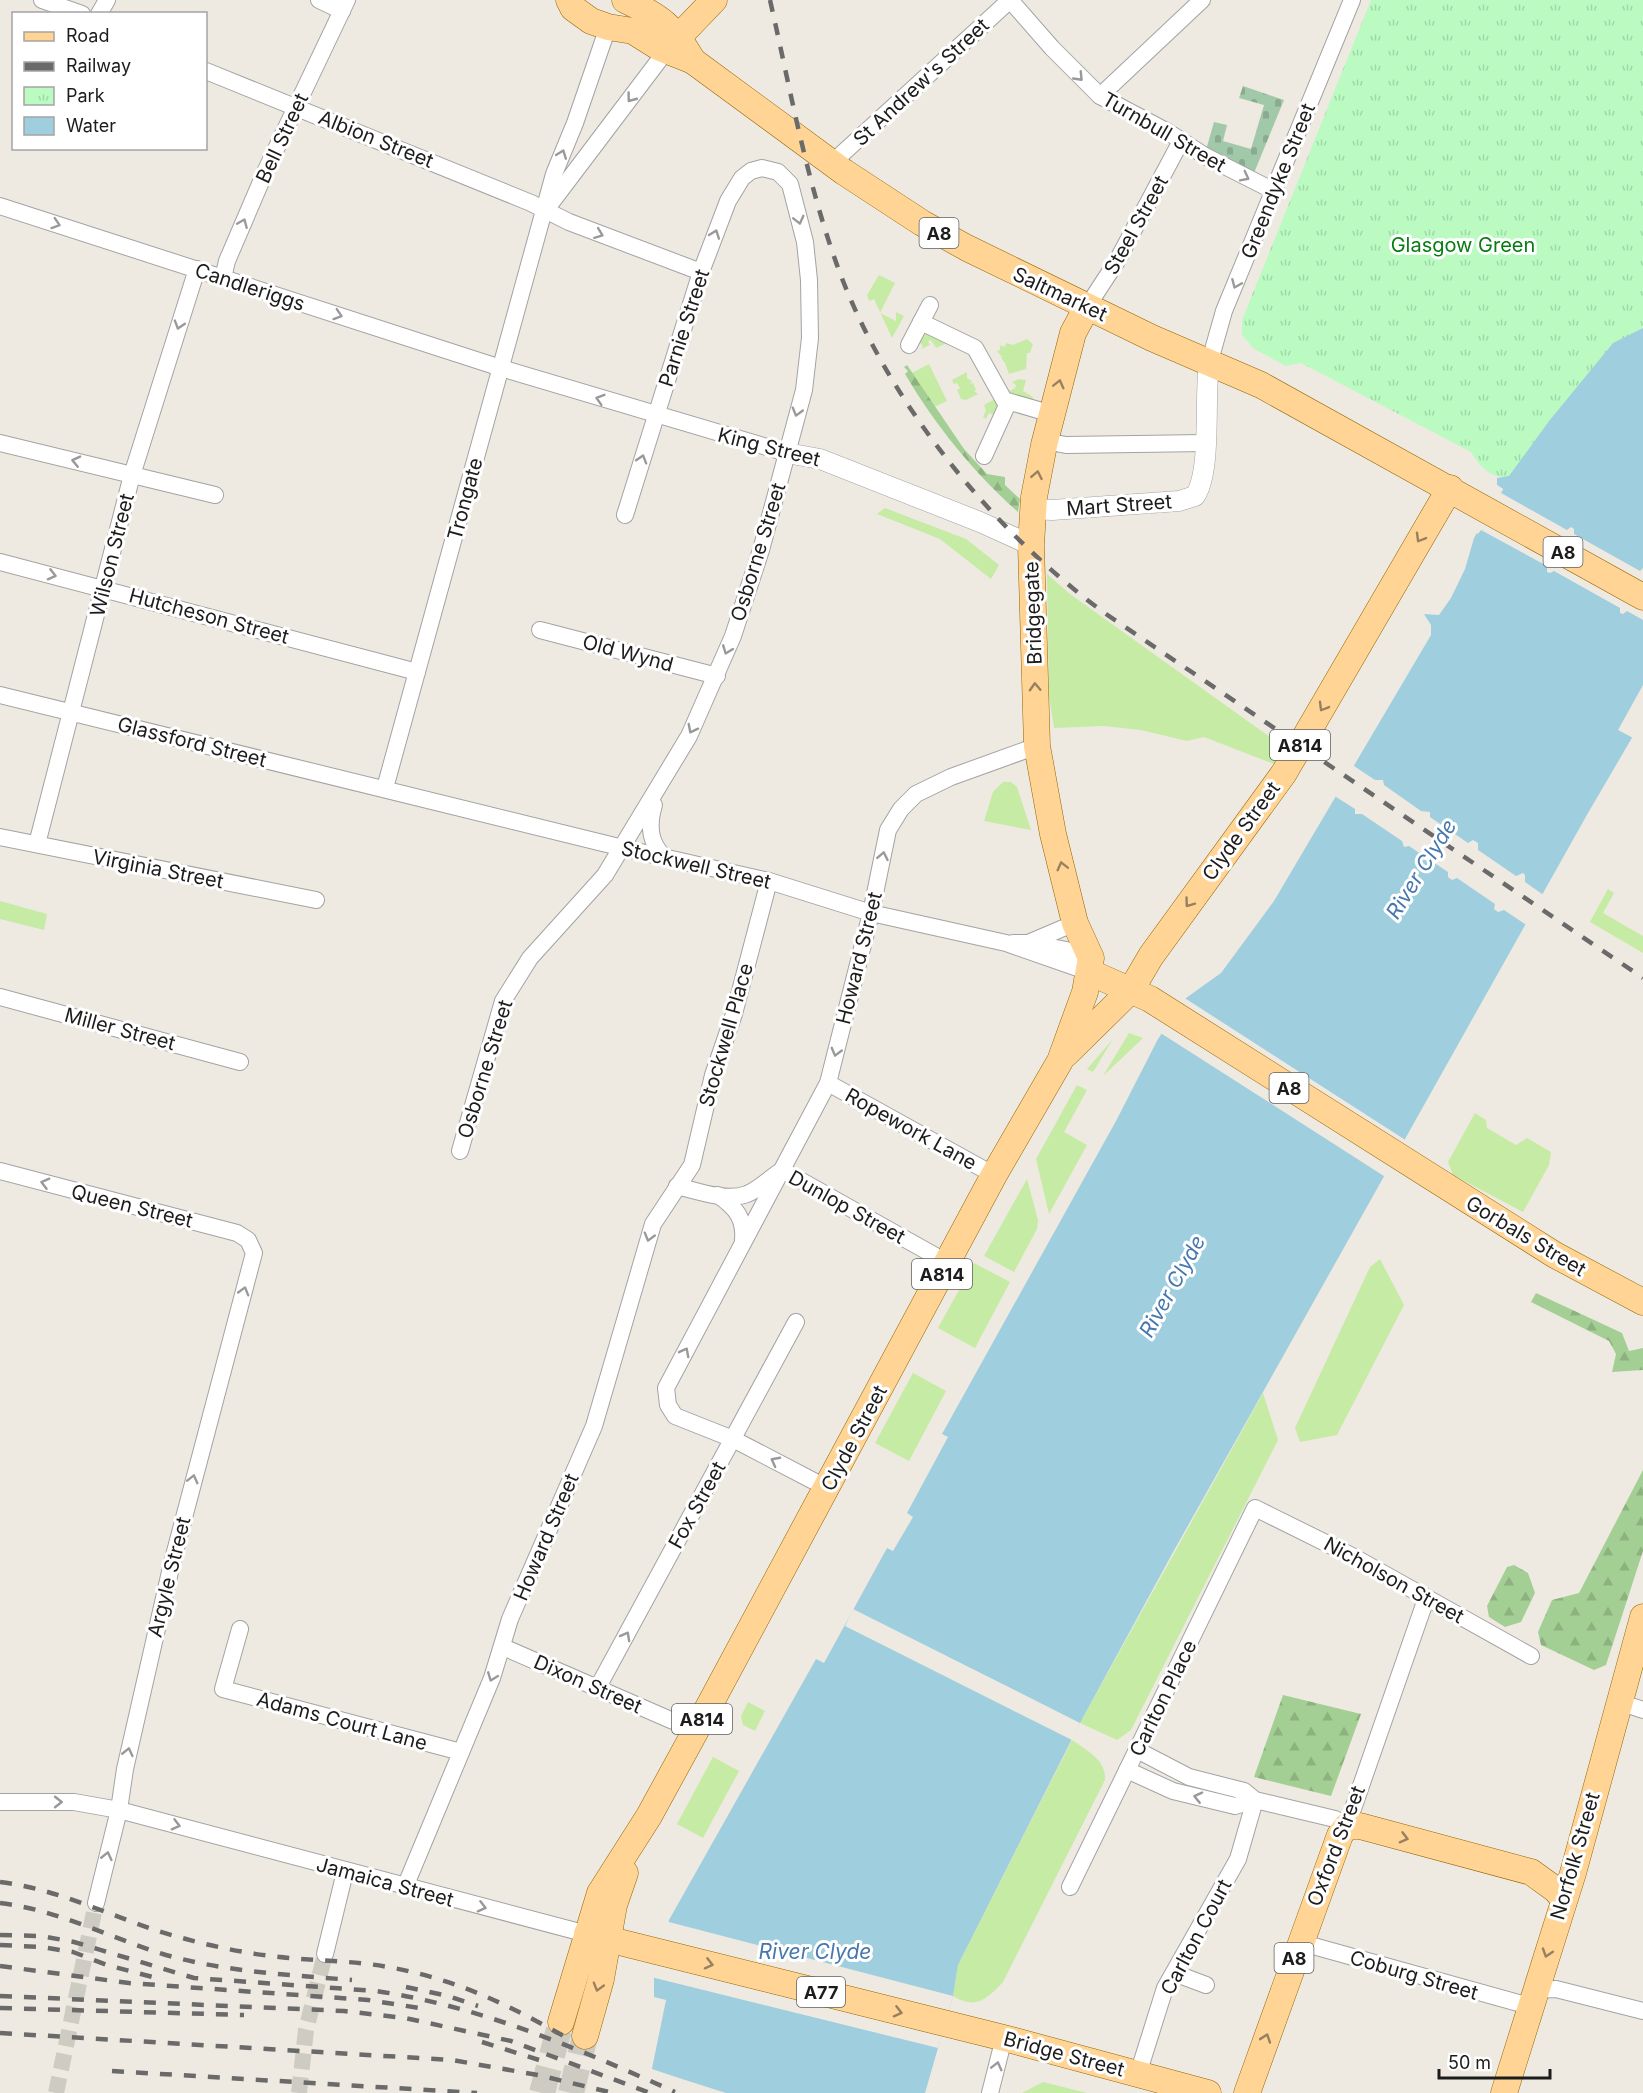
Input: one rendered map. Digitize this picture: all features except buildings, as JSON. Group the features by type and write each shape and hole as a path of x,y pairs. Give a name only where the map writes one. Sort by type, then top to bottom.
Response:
{"main road":[{"name":"A8","path":"569,0 573,8 583,16 608,27 633,31 673,43"},
{"name":"A8","path":"623,0 660,18 673,43"},
{"path":"608,27 623,0"},
{"path":"673,43 714,0"},
{"name":"Saltmarket","path":"673,43 693,61 832,163 945,236 1088,307 1209,364 1261,385 1450,488"},
{"name":"Bridgegate","path":"1075,923 1051,823 1037,746 1031,545 1033,509 1045,441 1072,333 1088,307"},
{"name":"A8","path":"1450,488 1643,597"},
{"name":"Clyde Street","path":"1060,1061 1131,990 1151,956 1284,773 1450,488"},
{"path":"1075,923 1090,965"},
{"name":"Clyde Street","path":"598,1936 600,1893 649,1816 994,1175 1060,1061 1081,1004 1090,965"},
{"name":"Stockwell Street","path":"1090,965 1166,1010 1412,1165"},
{"name":"Gorbals Street","path":"1412,1165 1555,1256 1643,1302"},
{"name":"Norfolk Street","path":"1504,2093 1564,1900 1643,1617"},
{"name":"Clyde Street","path":"598,1936 649,1816"},
{"path":"1347,1826 1360,1826 1531,1872 1556,1890 1564,1900"},
{"name":"Oxford Street","path":"1247,2093 1299,1942 1340,1835 1347,1826"},
{"path":"1531,1872 1556,1868 1578,1849"},
{"name":"Jamaica Street","path":"598,1936 997,2036"},
{"name":"A814","path":"561,2022 598,1936"},
{"name":"A814","path":"585,2036 598,1936"},
{"name":"Bridge Street","path":"997,2036 1208,2093"}],"street":[{"path":"42,0 76,12"},
{"path":"319,0 344,5"},
{"name":"Turnbull Street","path":"1010,0 1052,48 1100,96 1205,156 1274,191"},
{"name":"St Andrew's Street","path":"832,163 1010,0"},
{"path":"1100,96 1202,0"},
{"name":"Greendyke Street","path":"1209,364 1224,311 1352,0"},
{"name":"Bell Street","path":"223,278 235,240 344,5"},
{"name":"Trongate","path":"385,788 546,210 554,174 575,123 608,27"},
{"name":"Trongate","path":"546,210 673,43"},
{"name":"Albion Street","path":"207,71 546,210 584,228 701,272"},
{"name":"Steel Street","path":"1088,307 1117,261 1181,141"},
{"name":"Parnie Street","path":"625,515 701,272 728,201 742,178 758,168 774,170"},
{"name":"Osborne Street","path":"460,1151 503,1001 530,958 571,911 591,894 623,848 689,736 717,676 761,550 807,373 810,338 809,280 805,242 792,190 785,177 774,170"},
{"name":"Candleriggs","path":"0,206 501,368"},
{"name":"Wilson Street","path":"38,844 132,475 197,269"},
{"path":"909,345 930,305"},
{"path":"921,322 975,348 1000,395 1008,403 1052,414"},
{"path":"1045,441 1066,446 1205,443 1209,364"},
{"name":"King Street","path":"501,368 656,416 787,453 810,456 980,522 1031,545"},
{"path":"984,456 1008,403"},
{"path":"0,443 215,495"},
{"name":"Mart Street","path":"1033,509 1052,510 1185,500 1195,496 1199,488 1205,443"},
{"name":"Hutcheson Street","path":"0,562 417,672"},
{"name":"Old Wynd","path":"540,630 717,676"},
{"name":"Glassford Street","path":"0,695 385,788"},
{"name":"Howard Street","path":"734,1438 675,1416 668,1405 666,1388 828,1083 871,914 888,830 900,808 916,795 951,777 1037,746"},
{"name":"Osborne Street","path":"660,786 650,825 654,843 664,857"},
{"name":"Stockwell Street","path":"385,788 623,848 769,881 871,914 1006,943 1090,965"},
{"name":"Virginia Street","path":"0,837 316,900"},
{"name":"Stockwell Place","path":"677,1186 692,1165 713,1075 734,1014 769,881"},
{"name":"Stockwell Street","path":"1028,943 1075,923"},
{"name":"Stockwell Street","path":"1006,943 1028,943 1077,952 1090,965"},
{"name":"Miller Street","path":"0,997 240,1062"},
{"name":"Ropework Lane","path":"828,1083 994,1175"},
{"name":"Dunlop Street","path":"677,1186 718,1195 747,1194 782,1170 948,1263"},
{"name":"Queen Street","path":"0,1172 237,1233 248,1240 254,1253"},
{"name":"Howard Street","path":"405,1887 503,1647 510,1619 597,1417 653,1224 677,1186"},
{"path":"718,1195 740,1216 744,1229 743,1241"},
{"name":"Argyle Street","path":"96,1903 119,1810 124,1768 172,1563 254,1253"},
{"name":"Fox Street","path":"598,1688 796,1322"},
{"path":"734,1438 827,1488"},
{"name":"Nicholson Street","path":"1255,1508 1354,1557 1531,1656"},
{"name":"Carlton Place","path":"1070,1887 1255,1508"},
{"name":"Oxford Street","path":"1347,1826 1426,1599"},
{"name":"Adams Court Lane","path":"240,1629 223,1689 461,1752"},
{"name":"Dixon Street","path":"503,1647 673,1721"},
{"path":"1618,1702 1643,1710"},
{"path":"1137,1750 1189,1777 1244,1791 1255,1800 1335,1819 1347,1826"},
{"path":"1127,1770 1163,1788 1235,1806 1255,1800"},
{"name":"Carlton Court","path":"1138,2074 1165,1988 1238,1859 1255,1800"},
{"name":"Jamaica Street","path":"0,1802 74,1802 119,1810 345,1872 598,1936"},
{"path":"325,1954 345,1872"},
{"name":"Coburg Street","path":"1299,1942 1532,1998 1556,1989 1643,2012"},
{"path":"1174,1973 1206,1985"},
{"path":"990,2093 997,2036"}],"green space":[{"name":"Glasgow Green","path":"1371,0 1643,0 1643,328 1613,344 1549,421 1509,477 1491,474 1478,463 1471,452 1301,363 1286,366 1254,349 1242,335 1242,320"},
{"path":"1243,86 1284,100 1254,173 1206,150 1214,122 1227,125 1223,141 1251,149 1264,105 1239,98"},
{"path":"879,275 895,283 880,313 874,299 869,301 867,295"},
{"path":"896,312 904,316 892,338 881,313 896,321"},
{"path":"928,333 947,343 936,348 931,340 928,341 930,345 921,349 923,346 917,340"},
{"path":"1027,339 1033,344 1030,353 1027,353 1026,369 1009,374 997,351 1000,350 1000,345 1004,347 1007,343 1013,345"},
{"path":"929,364 947,401 934,407 912,373"},
{"path":"907,365 964,449 987,474 1005,477 1005,485 1020,499 1018,512 971,465 942,430 905,374 908,371 904,367"},
{"path":"967,372 967,378 972,381 970,384 973,383 976,390 974,391 978,394 966,400 961,399 957,390 960,388 952,380"},
{"path":"1019,379 1026,380 1023,391 1033,397 1032,401 1005,393 1015,388 1016,385 1012,382"},
{"path":"995,399 998,407 996,416 989,413 986,419 983,417 986,410 984,405"},
{"path":"885,508 966,539 999,565 991,579 940,539 877,514"},
{"path":"1047,574 1070,594 1284,747 1274,764 1204,737 1187,741 1141,730 1104,726 1054,728 1049,696"},
{"path":"1003,782 1011,782 1017,787 1031,830 984,821 993,792"},
{"path":"1608,889 1614,893 1603,913 1643,936 1643,953 1590,922"},
{"path":"0,901 47,914 44,930 0,919"},
{"path":"1129,1033 1143,1038 1103,1076"},
{"path":"1113,1039 1093,1072 1087,1069"},
{"path":"1077,1085 1087,1090 1064,1132 1087,1145 1049,1214 1036,1159"},
{"path":"1475,1113 1486,1120 1487,1128 1516,1145 1527,1138 1551,1152 1549,1165 1523,1212 1453,1175 1448,1162"},
{"path":"1027,1179 1038,1220 1037,1229 1014,1272 984,1256"},
{"path":"1380,1259 1404,1305 1337,1435 1300,1442 1295,1428 1370,1267"},
{"path":"974,1263 1010,1282 975,1348 938,1328"},
{"path":"1536,1293 1622,1333 1629,1351 1643,1348 1643,1370 1612,1372 1616,1354 1609,1341 1531,1302"},
{"path":"913,1373 946,1391 909,1461 875,1443"},
{"path":"1263,1393 1278,1440 1131,1730 1117,1740 1080,1723"},
{"path":"1643,1470 1643,1551 1606,1665 1594,1670 1541,1645 1538,1632 1552,1600 1579,1593"},
{"path":"1514,1565 1528,1573 1535,1593 1521,1622 1505,1627 1489,1617 1487,1606 1507,1567"},
{"path":"1283,1695 1361,1714 1331,1796 1254,1777"},
{"path":"748,1702 765,1711 755,1731 743,1725 741,1716"},
{"path":"1072,1740 1099,1761 1105,1773 1105,1780 1003,1982 981,2001 961,2000 953,1996 958,1965"},
{"path":"713,1757 739,1771 703,1838 677,1824"},
{"path":"1043,2082 1087,2093 1022,2093"}],"water":[{"name":"River Clyde","path":"1643,328 1643,719 1172,1554 1080,1723 958,1965 953,1996 925,2093 647,2093 666,2000 654,1997 654,1978 669,1920 816,1659 824,1663 887,1548 893,1551 913,1517 907,1513 948,1437 942,1434 1116,1121 1158,1039 1186,998 1221,973 1274,901 1431,635 1431,625 1424,614 1439,615 1451,598 1465,569 1474,538 1503,489 1497,485 1497,478 1509,476 1549,421 1613,343"}],"pier":[{"path":"1497,485 1503,489 1501,493 1567,530 1571,527 1574,529 1574,534 1640,571 1643,568 1643,620 1627,611 1620,613 1620,608 1554,571 1547,572 1547,566 1481,530 1478,534 1476,532 1499,490 1495,488"},
{"path":"1643,685 1643,725 1635,739 1618,730"},
{"path":"1351,764 1375,780 1383,780 1384,785 1421,811 1430,812 1430,817 1468,843 1473,840 1478,843 1478,850 1516,876 1523,873 1525,882 1545,896 1528,926 1504,910 1498,912 1494,909 1495,904 1457,878 1452,880 1448,877 1448,872 1409,846 1404,847 1402,841 1362,814 1355,814 1355,809 1333,795"},
{"path":"1183,997 1407,1141 1387,1178 1159,1032"},
{"path":"853,1609 1080,1723 1072,1740 845,1626"},
{"path":"665,1921 953,1996 938,2048 651,1977"},
{"path":"649,2068 682,2079 726,2093 644,2093"}],"tunnel":[{"path":"56,2093 96,1903"},
{"path":"299,2093 306,2030 325,1954"},
{"path":"542,2093 561,2022"},
{"path":"571,2093 585,2036"}],"railway":[{"path":"770,0 816,200 837,265 858,315 883,364 913,412 946,458 983,502 1022,543 1106,614 1643,978"},
{"path":"0,1882 48,1892 162,1932 211,1945 276,1957 351,1962 413,1972 459,1986 503,2004 569,2039"},
{"path":"0,1903 43,1912 189,1961 259,1972 352,1980"},
{"path":"0,1935 41,1936 74,1942 194,1978 376,1991 415,1998 491,2018 528,2031 675,2092"},
{"path":"0,1945 41,1947 73,1952 107,1965 160,1979"},
{"path":"0,1966 129,1983 368,2000 426,2009"},
{"path":"406,1987 448,1996 478,2006"},
{"path":"0,1996 344,2011 405,2018 511,2041 650,2093"},
{"path":"0,2008 244,2015"},
{"path":"0,2033 452,2060 538,2075 613,2093"},
{"path":"482,2042 539,2060"},
{"path":"112,2071 477,2093"}]}
